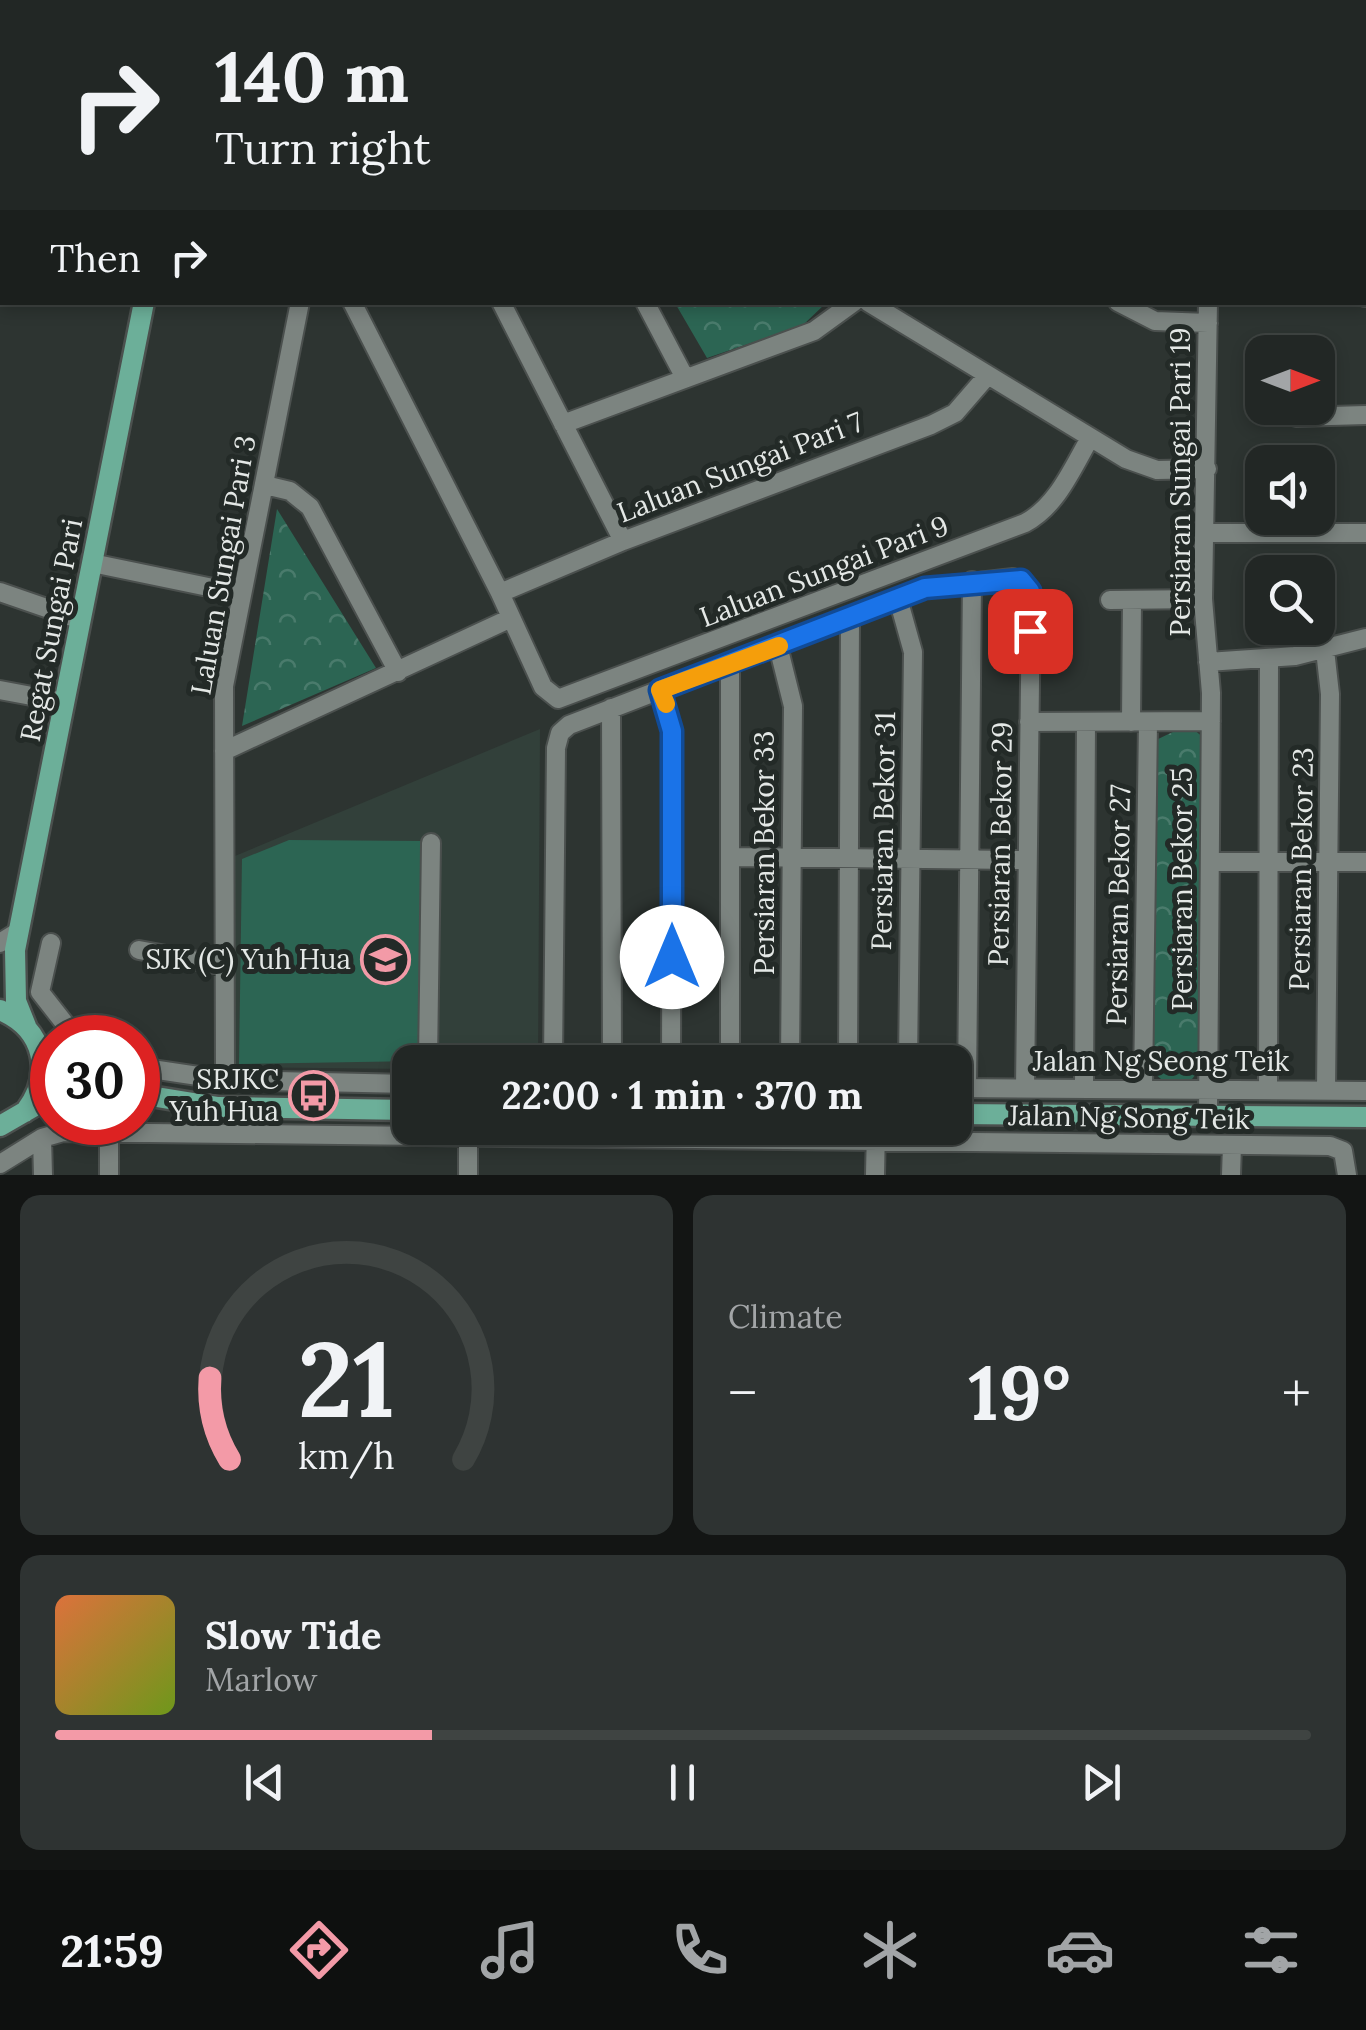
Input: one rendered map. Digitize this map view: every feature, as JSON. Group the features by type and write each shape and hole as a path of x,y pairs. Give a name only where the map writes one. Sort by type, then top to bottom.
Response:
{"main road":[{"name":"Regat Sungai Pari","path":"26,1026 16,1001 11,941 64,702 143,305"},
{"path":"0,979 11,941"},
{"path":"0,1010 30,1031"},
{"path":"160,1098 215,1107 392,1110"},
{"path":"25,1112 30,1103"},
{"path":"0,1126 30,1109"},
{"name":"Jalan Ng Seong Teik","path":"972,1114 1366,1117"}],"street":[{"name":"Laluan Sungai Pari 3","path":"224,1080 224,686 299,305"},
{"path":"224,750 511,618 354,305"},
{"path":"502,305 622,541"},
{"path":"647,305 684,378"},
{"path":"563,424 814,331 850,305"},
{"path":"873,305 1140,466 1206,470"},
{"path":"1124,305 1155,321 1208,322"},
{"name":"Persiaran Sungai Pari 19","path":"1208,305 1203,599 1208,662"},
{"name":"Laluan Sungai Pari 7","path":"500,593 622,541 931,425 955,413 987,376"},
{"path":"1335,416 1366,416"},
{"name":"Laluan Sungai Pari 9","path":"511,618 542,687 558,700 567,698 1024,524 1042,514 1054,499 1090,438"},
{"path":"266,485 290,491 310,507 398,672"},
{"path":"1204,533 1366,534"},
{"path":"92,563 242,594"},
{"name":"Persiaran Bekor 29","path":"972,581 1021,580 1031,601 1025,1088"},
{"path":"553,1045 560,733 611,708 899,602 925,588 972,581 963,1045"},
{"path":"0,592 81,620"},
{"path":"1110,600 1203,599"},
{"name":"Persiaran Bekor 27","path":"1132,600 1140,722 1143,1088"},
{"name":"Persiaran Bekor 31","path":"899,602 913,652 908,1045"},
{"path":"848,1045 850,618"},
{"path":"1208,662 1269,660 1366,638"},
{"name":"Persiaran Bekor 33","path":"778,646 793,706 790,1045"},
{"name":"Persiaran Bekor 23","path":"1325,650 1330,694 1326,1090"},
{"path":"1268,1090 1269,660"},
{"path":"730,662 730,1045"},
{"name":"Persiaran Bekor 25","path":"1208,662 1208,1116"},
{"path":"0,690 64,702"},
{"path":"660,690 672,731 671,1045"},
{"path":"611,708 612,1045"},
{"path":"1029,722 1211,722"},
{"path":"1084,1089 1086,722"},
{"path":"428,1045 431,843"},
{"path":"730,857 1027,860"},
{"path":"1210,862 1366,862"},
{"path":"51,943 40,992 58,1015"},
{"path":"139,950 226,966"},
{"path":"160,1071 224,1080 392,1084"},
{"name":"Jalan Ng Seong Teik","path":"972,1088 1366,1090"},
{"name":"Jalan Ng Song Teik","path":"160,1132 392,1133"},
{"name":"Jalan Ng Song Teik","path":"972,1137 1330,1146 1343,1151 1348,1175"},
{"path":"0,1164 31,1145"},
{"path":"42,1145 43,1175"},
{"path":"109,1175 110,1145"},
{"path":"468,1145 468,1175"},
{"path":"875,1175 876,1145"},
{"path":"1232,1145 1232,1175"}],"shaded area":[{"name":"SJK (C) Yuh Hua","path":"540,729 538,1045 392,1045 392,1069 233,1067 235,856"}],"green space":[{"path":"676,305 824,305 803,325 707,358"},
{"path":"277,509 376,668 242,726"},
{"path":"1179,729 1193,729 1204,738 1200,1069 1192,1079 1161,1079 1152,1071 1154,741"},
{"path":"289,840 421,841 419,1045 392,1045 392,1061 239,1064 242,859"}],"slow traffic":[{"path":"666,704 660,690 779,646"}],"place":[{"name":"SJK (C) Yuh Hua","path":"386,959"},
{"name":"SRJKC Yuh Hua","path":"314,1095"}],"route":[{"path":"672,957 672,731 660,690 942,584 1021,580 1030,591 1030,631"}]}
